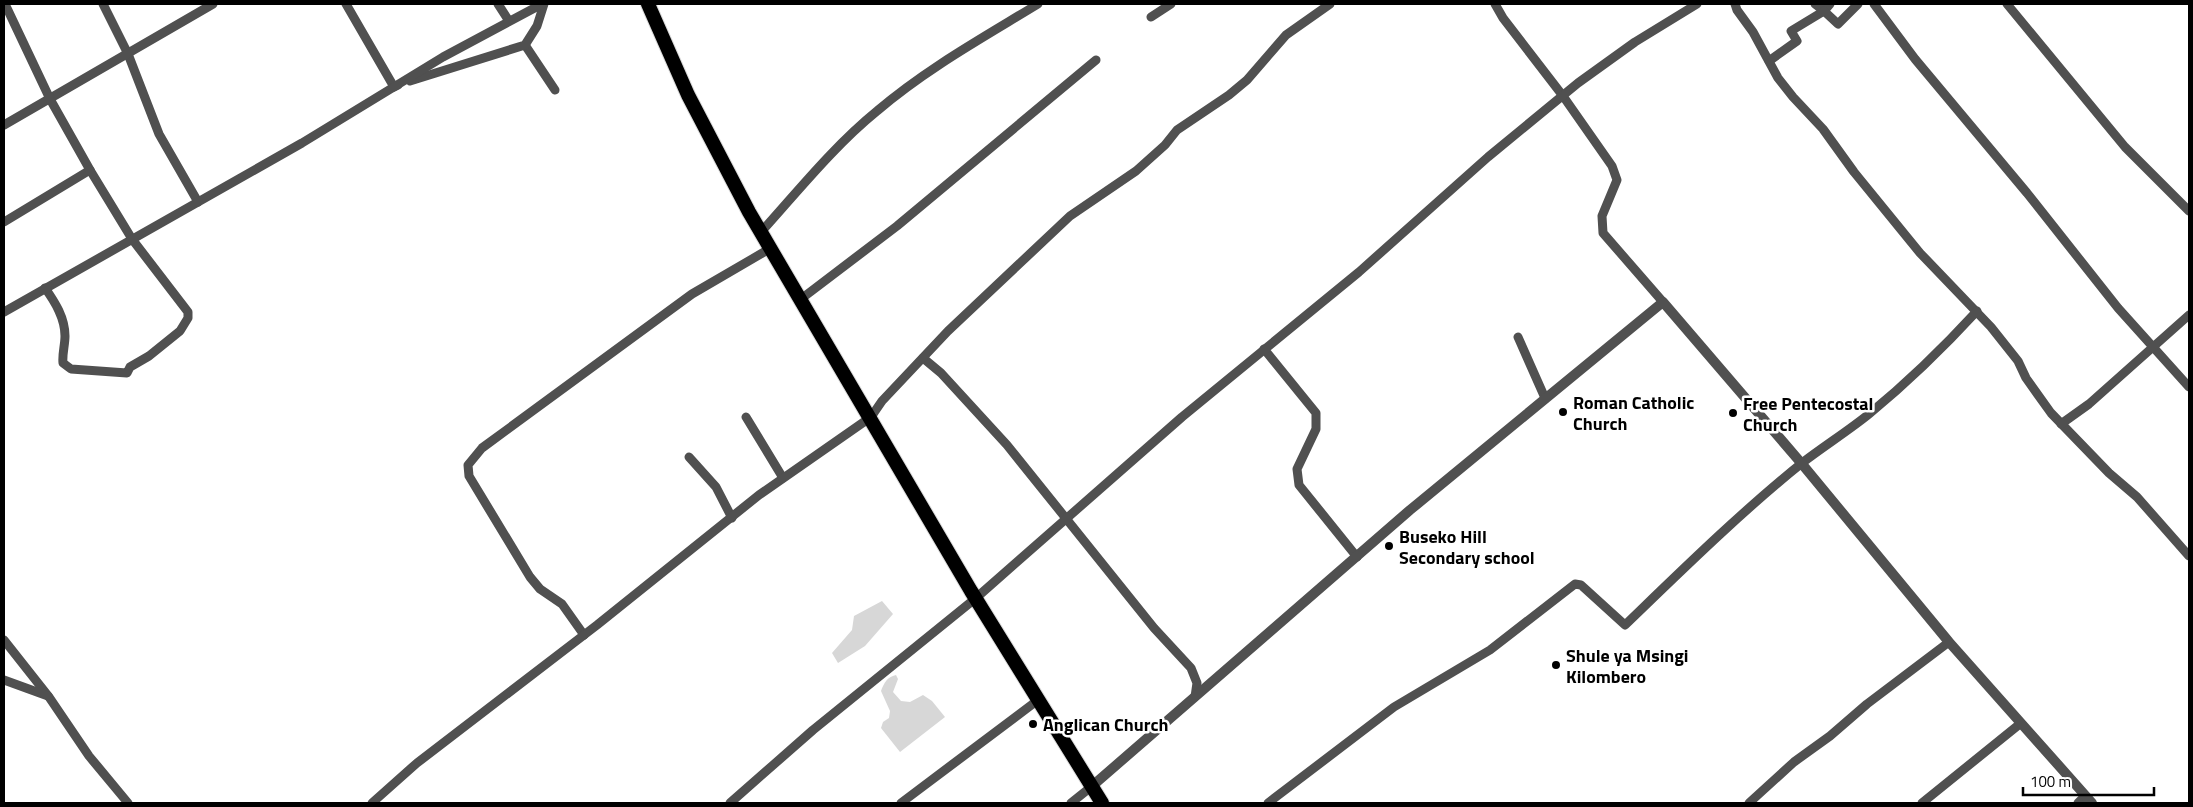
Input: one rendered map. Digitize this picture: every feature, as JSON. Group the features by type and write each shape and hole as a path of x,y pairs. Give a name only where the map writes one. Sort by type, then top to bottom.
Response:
{"highway":[{"path":"648,4 688,96 723,165 761,232 976,598 1102,803"}],"street":[{"path":"5,4 50,98 90,170 132,239 188,312 188,318 180,331 149,356 130,367 127,373 71,368 63,363 64,325 57,306 45,288"},
{"path":"103,4 128,54 159,134 198,202"},
{"path":"4,125 213,4"},
{"path":"346,4 394,86"},
{"path":"498,4 508,22"},
{"path":"394,86 525,45 537,26 543,4"},
{"path":"4,312 302,143 443,57 543,4"},
{"path":"761,232 835,151 876,111 926,74 1038,4"},
{"path":"1151,17 1171,4"},
{"path":"372,803 417,763 584,635 759,495 871,417 882,401 948,331 1070,216 1136,172 1165,146 1177,130 1230,96 1247,80 1286,35 1330,4"},
{"path":"1495,4 1503,18 1563,96 1612,166 1617,180 1602,216 1603,233 1802,464 1948,642 2020,723 2085,801"},
{"path":"730,803 813,730 976,598 1182,417 1359,272 1458,182 1563,96 1635,42 1697,4"},
{"path":"1736,4 1737,10 1753,32 1769,61 1793,97 1823,129 1854,172 1898,226 1938,272 1977,312 2018,361 2041,400 2061,424 2072,433 2109,473 2137,497 2189,556"},
{"path":"1815,4 1827,7 1838,24 1858,4"},
{"path":"1874,4 2118,308 2189,387"},
{"path":"2007,4 2125,147 2189,211"},
{"path":"1769,61 1797,41 1791,31 1827,7"},
{"path":"525,45 554,90"},
{"path":"801,299 897,226 1096,60"},
{"path":"4,222 90,170"},
{"path":"584,635 562,604 540,588 530,577 469,476 468,465 482,448 623,343 692,294 771,248"},
{"path":"1070,803 1091,787 1357,556 1663,302"},
{"path":"1268,803 1394,707 1490,650 1575,584 1581,585 1624,625 1676,575 1802,464 1868,414 1930,361 1977,312"},
{"path":"2061,424 2089,404 2189,315"},
{"path":"1518,337 1545,398"},
{"path":"1264,349 1316,413 1316,429 1297,469 1299,485 1357,556"},
{"path":"923,358 941,373 1007,445 1154,628 1191,668 1197,683 1195,697"},
{"path":"746,417 783,478"},
{"path":"689,457 716,487 732,518"},
{"path":"4,640 49,697 89,756 128,803"},
{"path":"1749,803 1794,762 1830,736 1867,704 1948,642"},
{"path":"4,680 49,697"},
{"path":"901,803 1038,700"},
{"path":"1922,803 2020,723"}],"shaded area":[{"path":"882,601 893,614 865,646 838,663 832,653 852,630 854,616"},
{"path":"896,675 898,679 893,692 901,701 910,702 923,695 932,701 945,717 900,752 881,728 883,722 889,718 890,711 881,691 886,681"}],"place":[{"name":"Roman Catholic Church","path":"1563,412"},
{"name":"Free Pentecostal Church","path":"1733,413"},
{"name":"Buseko Hill Secondary school","path":"1389,546"},
{"name":"Shule ya Msingi Kilombero","path":"1556,665"},
{"name":"Anglican Church","path":"1033,724"}]}
